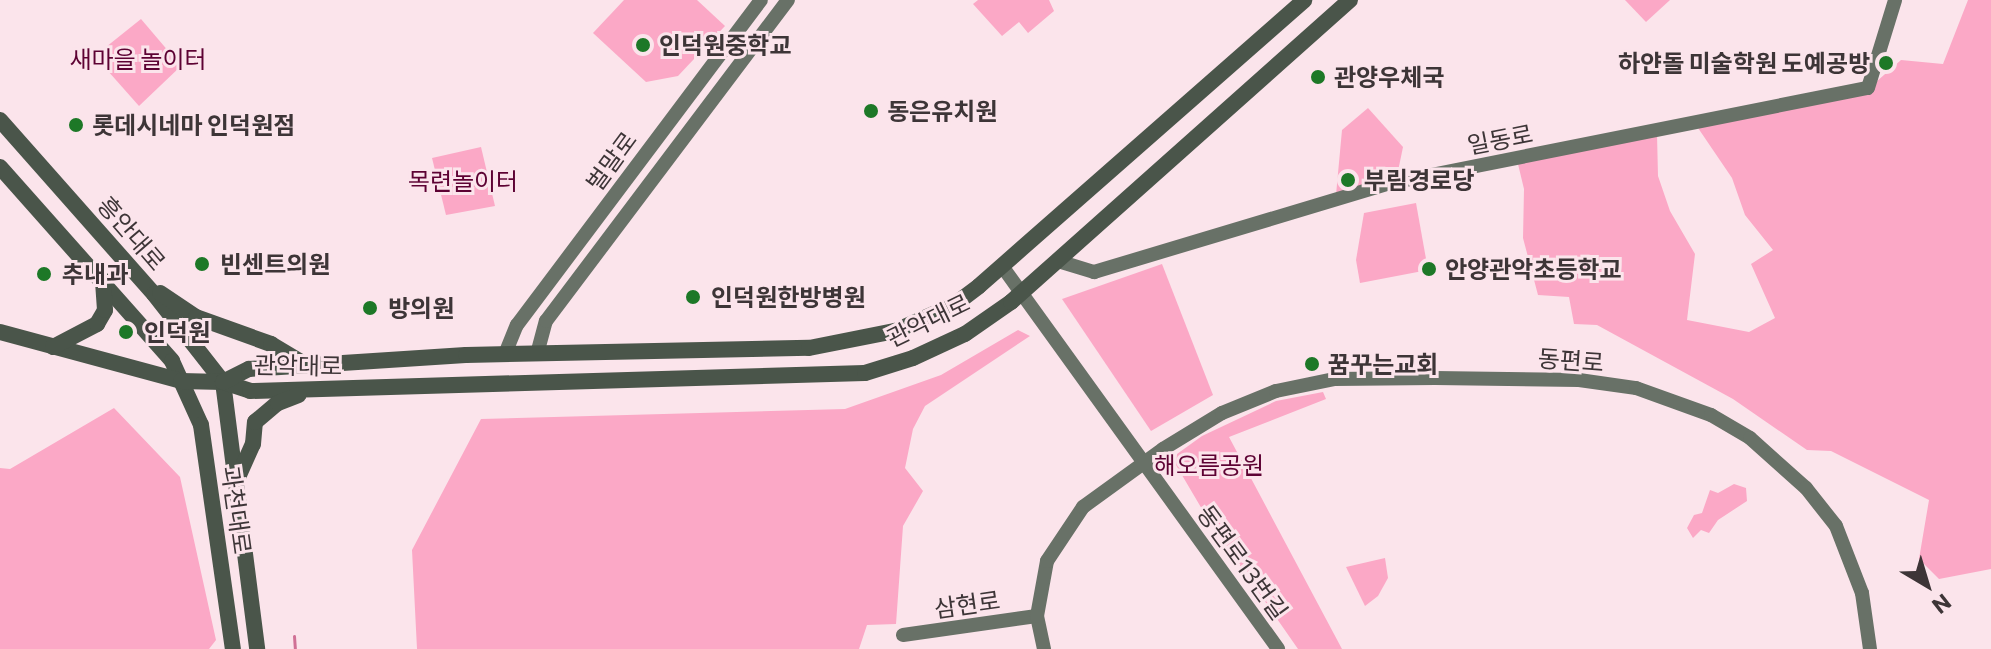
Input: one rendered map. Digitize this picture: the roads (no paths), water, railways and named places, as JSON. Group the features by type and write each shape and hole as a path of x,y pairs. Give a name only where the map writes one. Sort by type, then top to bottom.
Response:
{"main road":[{"name":"관악대로","path":"223,382 249,369 505,354 738,351 858,341 954,305 1304,0"},
{"name":"관악대로","path":"223,382 250,391 309,391 865,373 913,358 965,334 1022,293 1350,0"},
{"name":"흥안대로","path":"0,120 143,282 223,382"},
{"path":"0,167 172,361 181,381"},
{"path":"53,347 97,324 105,310 103,280"},
{"path":"143,282 196,317 271,344 308,366"},
{"path":"0,332 181,381 223,382"},
{"name":"과천대로","path":"181,381 201,425 233,649"},
{"name":"과천대로","path":"223,382 239,477 257,649"},
{"path":"239,477 253,444 255,422 278,403 309,391"}],"street":[{"name":"벌말로","path":"505,354 517,325 761,0"},
{"name":"벌말로","path":"537,354 546,321 788,0"},
{"name":"일동로","path":"1058,261 1094,272 1406,180 1868,88 1895,0"},
{"path":"1002,266 1144,462"},
{"name":"동편로","path":"1044,649 1037,616 1047,561 1075,517 1144,462 1222,413 1276,391 1334,379 1579,380 1636,388 1711,415 1750,438 1806,488 1836,526 1862,593 1870,649"},
{"name":"동편로13번길","path":"1144,462 1278,649"},
{"name":"삼현로","path":"903,635 1037,616"}],"waterway":[{"path":"294,636 295,649"}],"place":[{"name":"인덕원중학교","path":"643,45"},
{"name":"하얀돌 미술학원 도예공방","path":"1886,63"},
{"name":"관양우체국","path":"1318,77"},
{"name":"동은유치원","path":"871,111"},
{"name":"롯데시네마 인덕원점","path":"76,125"},
{"name":"부림경로당","path":"1348,180"},
{"name":"빈센트의원","path":"202,264"},
{"name":"안양관악초등학교","path":"1429,269"},
{"name":"추내과","path":"44,274"},
{"name":"인덕원한방병원","path":"693,297"},
{"name":"방의원","path":"370,308"},
{"name":"인덕원","path":"126,332"},
{"name":"꿈꾸는교회","path":"1312,364"}],"park label":[{"name":"새마을 놀이터","path":"138,59"},
{"name":"목련놀이터","path":"463,181"},
{"name":"해오름공원","path":"1209,465"}]}
